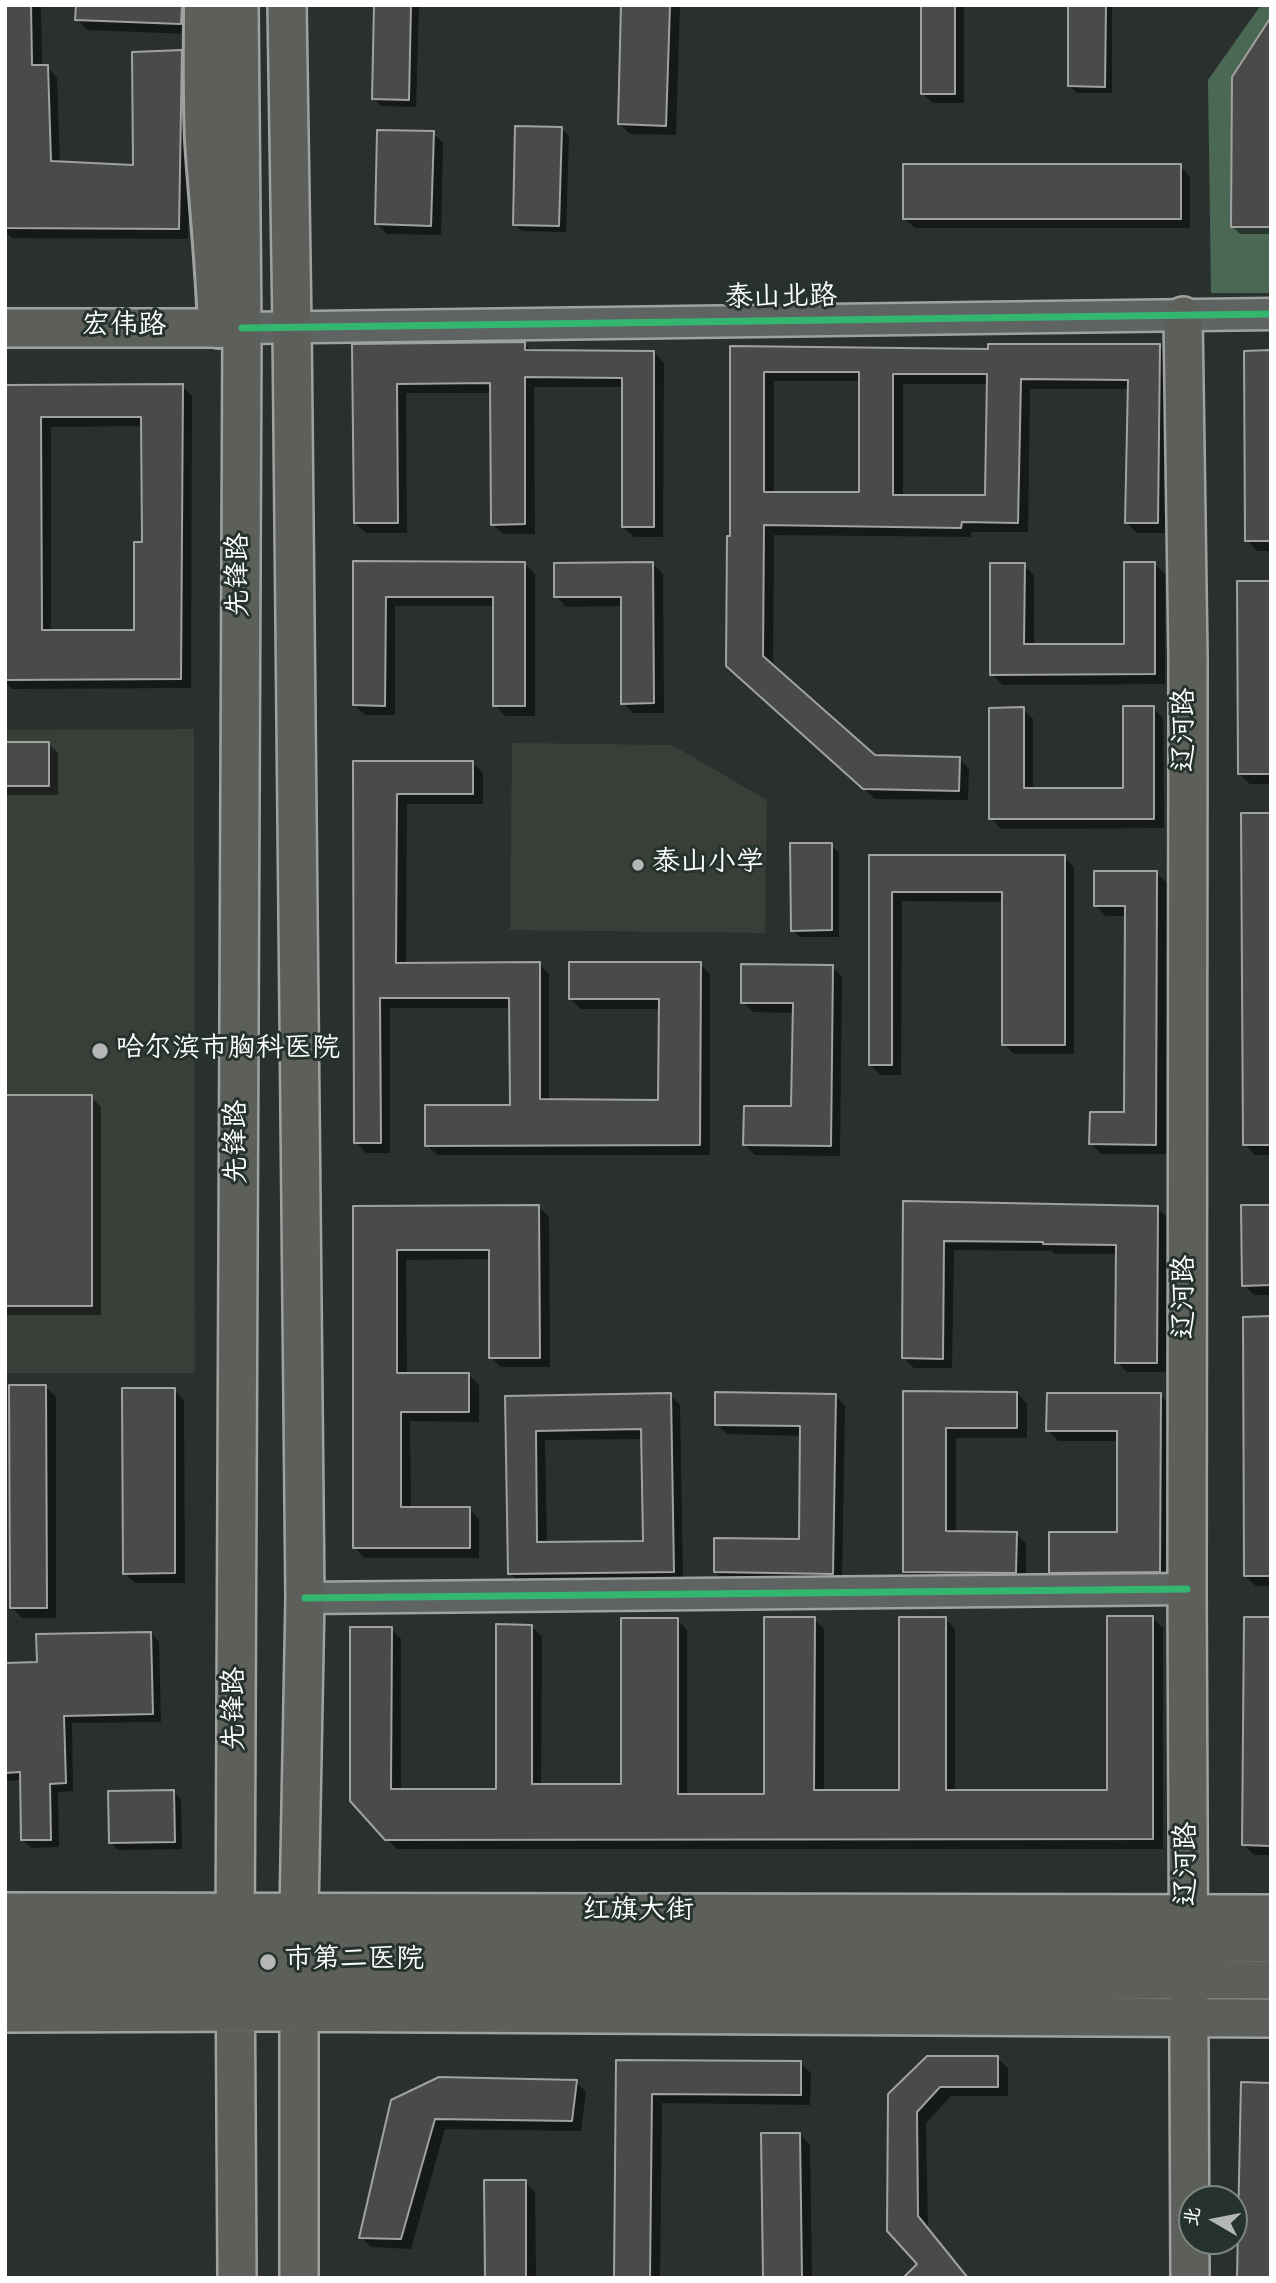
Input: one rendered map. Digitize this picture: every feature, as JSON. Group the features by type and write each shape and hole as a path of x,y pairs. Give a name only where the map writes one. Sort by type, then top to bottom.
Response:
{"highway":[{"path":"204,5 206,148 216,258 230,328"}],"main road":[{"name":"先锋路","path":"237,2278 230,328 239,5"},
{"path":"287,5 305,1598 299,1962 299,2278"},
{"name":"辽河路","path":"1191,315 1187,1589 1197,1946"},
{"name":"辽河路","path":"1190,2278 1197,2017 1191,315"},
{"name":"宏伟路","path":"5,328 230,328"},
{"name":"红旗大街","path":"5,1912 236,1910 299,1962 1197,2017 1271,2018"},
{"name":"红旗大街","path":"299,1962 1197,1946 1271,1914"},
{"name":"红旗大街","path":"5,2013 235,1979 299,1962 1271,1943"},
{"name":"红旗大街","path":"1197,1946 1271,1980"},
{"name":"红旗大街","path":"5,1948 235,1979"},
{"name":"红旗大街","path":"5,1979 235,1979"},
{"name":"辽河路","path":"1197,2017 1204,2185"},
{"path":"1205,2255 1205,2278"}],"street":[{"name":"泰山北路","path":"230,328 1271,314"},
{"path":"305,1598 1187,1589"}],"shaded area":[{"name":"哈尔滨市胸科医院","path":"194,729 195,1373 5,1373 5,730"},
{"name":"泰山小学","path":"512,743 672,745 767,800 765,933 510,930"}],"green space":[{"path":"1261,5 1271,5 1271,293 1211,293 1208,80"}],"building":[{"path":"5,5 31,5 32,65 48,65 51,161 133,165 132,52 182,50 179,229 5,228"},
{"path":"76,5 182,5 181,24 75,20"},
{"path":"374,5 411,5 409,100 372,99"},
{"path":"621,5 670,5 666,126 618,124"},
{"path":"921,5 955,5 955,94 921,94"},
{"path":"1068,5 1106,5 1105,87 1068,86"},
{"path":"1271,17 1271,227 1231,227 1232,77"},
{"path":"515,126 562,127 559,226 513,225"},
{"path":"377,130 434,131 431,226 375,224"},
{"path":"903,164 1181,164 1181,219 903,219"},
{"path":"525,342 525,350 654,351 654,527 622,527 622,378 525,377 525,524 491,525 490,383 397,384 398,523 354,523 352,344"},
{"path":"988,344 1160,344 1158,523 1125,523 1128,380 1021,379 1018,523 962,522 961,528 764,525 763,656 875,755 960,757 959,791 863,789 726,666 727,536 730,536 730,346 988,349","holes":["764,372 859,372 859,492 764,492","893,374 987,374 985,495 893,495"]},
{"path":"1271,350 1271,541 1245,541 1244,351"},
{"path":"183,384 181,679 5,680 5,385","holes":["41,417 141,417 142,542 134,542 134,630 42,630"]},
{"path":"353,561 525,562 525,706 493,706 493,597 386,597 385,706 353,705"},
{"path":"653,562 654,703 621,704 621,597 554,597 554,563"},
{"path":"1124,562 1155,562 1155,674 990,675 990,563 1025,563 1024,644 1124,644"},
{"path":"1237,581 1270,581 1271,774 1238,774"},
{"path":"1123,706 1154,706 1154,819 989,819 989,708 1024,707 1024,788 1123,788"},
{"path":"5,742 49,742 49,786 5,786"},
{"path":"353,761 473,761 473,794 397,794 396,963 540,962 540,1099 658,1100 659,999 569,999 569,962 701,962 700,1145 425,1146 425,1105 510,1105 509,998 380,998 381,1143 354,1143"},
{"path":"1241,813 1271,813 1271,1145 1243,1145"},
{"path":"790,843 832,843 832,930 791,931"},
{"path":"869,855 1065,855 1065,1045 1002,1045 1002,892 892,892 892,1065 869,1065"},
{"path":"1094,871 1157,871 1156,1145 1089,1144 1090,1112 1124,1112 1125,906 1094,906"},
{"path":"741,964 833,965 831,1146 743,1145 744,1106 791,1106 793,1003 741,1003"},
{"path":"5,1095 92,1095 92,1306 5,1306"},
{"path":"903,1201 1158,1206 1157,1363 1115,1363 1116,1245 1043,1242 944,1241 943,1359 902,1358"},
{"path":"539,1205 540,1358 489,1358 489,1250 397,1250 397,1373 469,1373 469,1412 401,1412 401,1507 470,1507 470,1548 353,1548 353,1206"},
{"path":"1241,1205 1271,1205 1271,1285 1242,1286"},
{"path":"1271,1316 1271,1576 1244,1576 1243,1317"},
{"path":"9,1385 46,1385 47,1608 10,1608"},
{"path":"122,1388 175,1388 175,1573 123,1574"},
{"path":"903,1391 1017,1392 1017,1428 946,1428 946,1531 1017,1532 1016,1573 903,1572"},
{"path":"715,1392 836,1394 833,1574 714,1572 714,1538 799,1539 800,1426 715,1425"},
{"path":"671,1393 674,1572 508,1574 505,1396","holes":["641,1429 643,1541 537,1542 536,1431"]},
{"path":"1047,1393 1161,1393 1160,1572 1049,1573 1049,1532 1117,1532 1117,1431 1046,1431"},
{"path":"1107,1616 1153,1616 1153,1839 385,1840 350,1801 350,1627 392,1627 391,1789 496,1789 496,1624 532,1625 532,1784 621,1784 621,1618 678,1618 678,1794 764,1794 764,1617 815,1617 814,1790 899,1790 899,1617 946,1617 946,1790 1107,1790"},
{"path":"1244,1617 1271,1617 1271,1846 1242,1845"},
{"path":"151,1632 153,1714 64,1716 66,1783 50,1784 51,1840 21,1840 20,1772 5,1773 5,1663 37,1662 36,1634"},
{"path":"174,1790 175,1842 109,1843 108,1791"},
{"path":"927,2056 998,2056 998,2087 940,2087 917,2112 918,2216 968,2278 903,2278 917,2264 887,2231 888,2094"},
{"path":"616,2060 801,2061 801,2095 652,2094 650,2278 614,2278"},
{"path":"439,2077 577,2080 572,2121 435,2119 401,2239 359,2238 391,2100"},
{"path":"1241,2082 1271,2083 1271,2278 1237,2278 1237,2255 1248,2255 1248,2185 1239,2185"},
{"path":"761,2133 800,2133 802,2278 763,2278"},
{"path":"484,2180 526,2180 526,2278 485,2278"}],"cycle path":[{"path":"242,328 1271,314"},
{"path":"305,1598 1187,1589"}],"place":[{"name":"泰山小学","path":"638,865"},
{"name":"哈尔滨市胸科医院","path":"100,1051"},
{"name":"市第二医院","path":"268,1962"}]}
